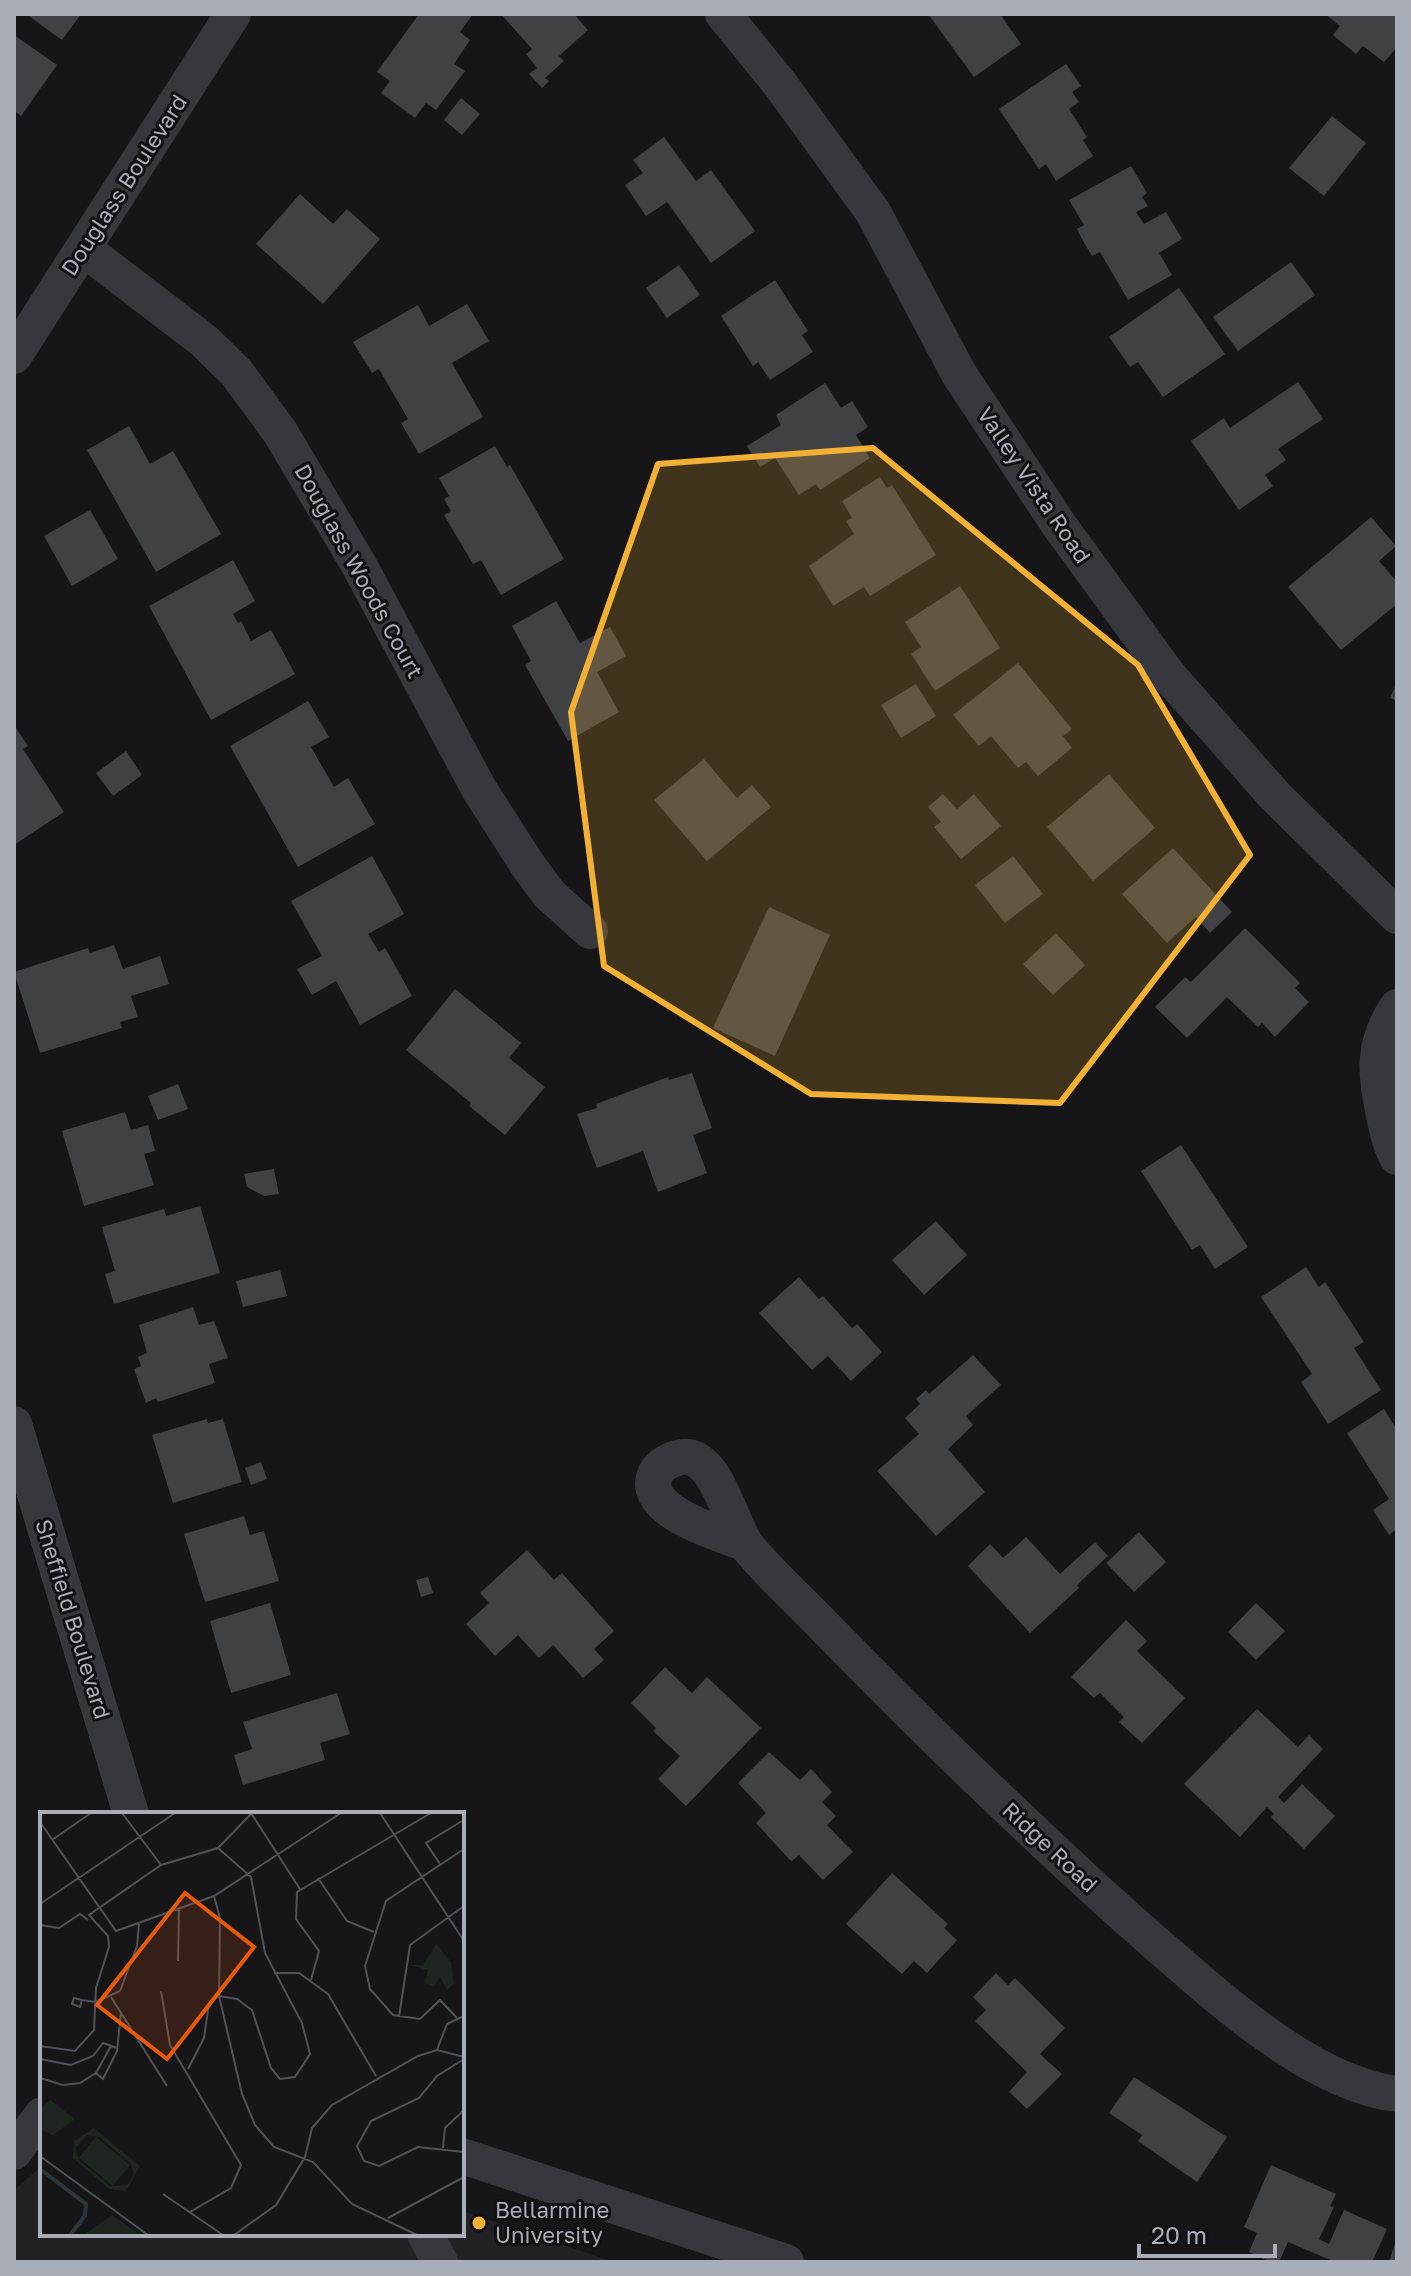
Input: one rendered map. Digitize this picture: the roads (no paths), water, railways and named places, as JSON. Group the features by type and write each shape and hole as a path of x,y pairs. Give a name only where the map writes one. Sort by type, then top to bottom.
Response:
{"street":[{"name":"Douglass Boulevard","path":"14,356 233,14"},
{"name":"Valley Vista Road","path":"723,14 780,84 873,212 959,374 1059,525 1169,676 1275,796 1397,916"},
{"name":"Douglass Woods Court","path":"84,249 203,340 236,372 280,432 351,552 479,789 549,894 590,931"},
{"path":"1397,1007 1381,1037 1376,1079 1391,1146 1397,1157"},
{"name":"Sheffield Boulevard","path":"14,1424 130,1812"},
{"name":"Ridge Road","path":"744,1543 909,1714 1102,1897 1232,2010 1315,2065 1347,2080 1397,2094"},
{"path":"14,2152 40,2118"},
{"path":"464,2157 786,2262"},
{"path":"426,2236 440,2262"}],"place":[{"name":"Bellarmine University","path":"479,2223"}]}
